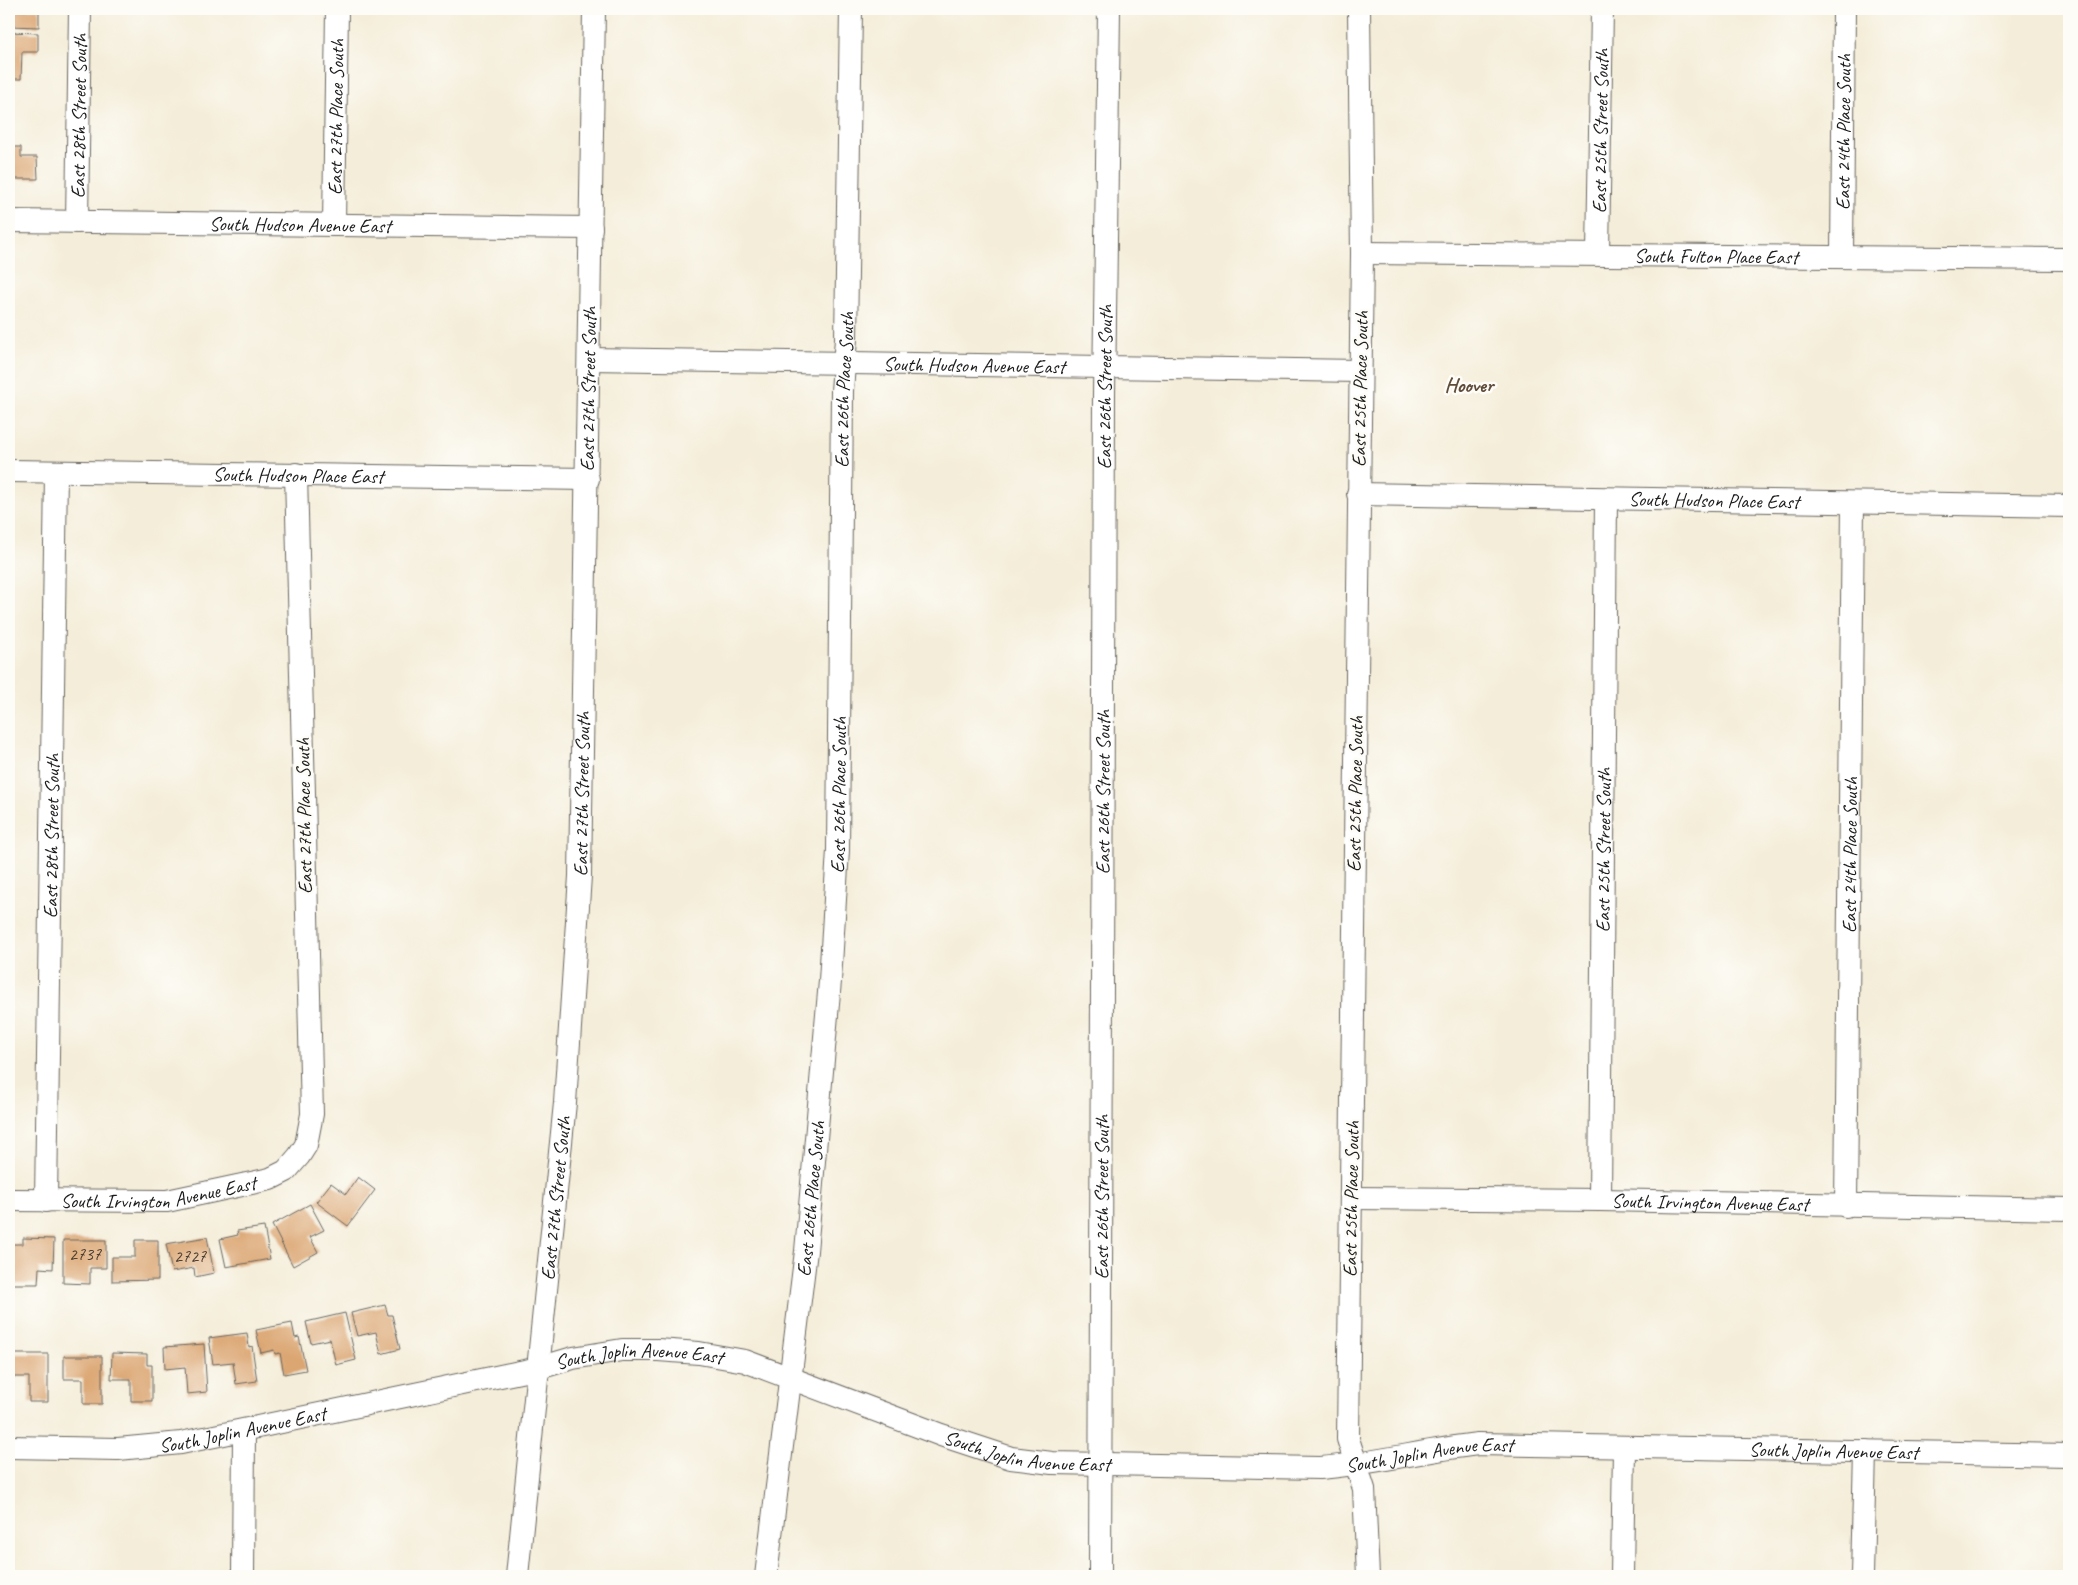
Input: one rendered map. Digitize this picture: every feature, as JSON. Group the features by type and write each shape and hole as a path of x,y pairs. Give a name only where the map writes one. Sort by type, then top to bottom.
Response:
{"street":[{"name":"East 28th Street South","path":"77,222 80,9"},
{"name":"East 27th Place South","path":"334,225 337,9"},
{"name":"East 27th Street South","path":"517,1576 566,1103 580,876 588,479 594,9"},
{"name":"East 26th Place South","path":"766,1576 806,1251 830,981 838,860 844,364 851,9"},
{"name":"East 26th Street South","path":"1100,1576 1104,367 1109,9"},
{"name":"East 25th Place South","path":"1359,9 1362,252 1348,1439 1364,1489 1368,1576"},
{"name":"East 25th Street South","path":"1598,254 1602,9"},
{"name":"East 24th Place South","path":"1842,256 1844,9"},
{"name":"South Hudson Avenue East","path":"9,221 591,228"},
{"name":"South Fulton Place East","path":"1362,252 2069,259"},
{"name":"South Hudson Avenue East","path":"589,359 1360,371"},
{"name":"South Hudson Place East","path":"9,471 588,479"},
{"name":"East 28th Street South","path":"46,1201 56,472"},
{"name":"East 27th Place South","path":"296,474 312,1114 306,1145 299,1156"},
{"name":"South Hudson Place East","path":"1358,494 2069,506"},
{"name":"East 25th Street South","path":"1600,1200 1606,499"},
{"name":"East 24th Place South","path":"1846,1206 1853,503"},
{"name":"South Irvington Avenue East","path":"9,1200 143,1203 193,1197 270,1179 286,1171 299,1156"},
{"name":"South Irvington Avenue East","path":"1351,1198 1600,1200 2069,1209"},
{"name":"South Joplin Avenue East","path":"9,1447 118,1449 181,1443 244,1432 539,1368 573,1358 622,1350 658,1350 698,1353 745,1361 941,1435 1011,1458 1052,1463 1320,1468 1356,1465 1437,1449 1478,1444 2069,1455"},
{"path":"243,1576 244,1432"},
{"path":"1622,1576 1624,1448"},
{"path":"1862,1576 1865,1451"}],"building":[{"path":"9,9 39,9 39,27 9,26"},
{"path":"9,32 38,33 38,52 22,52 21,79 9,79"},
{"path":"9,147 21,147 21,157 37,157 38,179 9,179"},
{"path":"358,1177 375,1190 348,1226 316,1202 331,1183 346,1194"},
{"path":"310,1204 324,1230 310,1237 318,1252 293,1266 272,1225"},
{"path":"264,1227 270,1259 226,1267 220,1239 238,1235 237,1231"},
{"path":"207,1237 214,1273 195,1277 194,1268 172,1272 166,1244"},
{"path":"23,1238 54,1239 53,1269 39,1268 38,1284 10,1284 10,1244 23,1244"},
{"path":"63,1240 106,1240 106,1268 90,1268 90,1284 63,1283"},
{"path":"135,1240 158,1240 158,1280 112,1281 112,1257 135,1257"},
{"path":"385,1305 388,1315 392,1315 400,1349 381,1354 376,1332 357,1336 351,1313"},
{"path":"345,1313 356,1360 336,1365 330,1339 311,1343 306,1322"},
{"path":"292,1323 295,1338 299,1337 306,1370 284,1374 280,1353 275,1354 274,1350 261,1353 256,1330"},
{"path":"247,1333 249,1347 252,1346 257,1381 236,1384 233,1362 213,1364 209,1338"},
{"path":"204,1344 207,1392 187,1394 185,1367 165,1369 164,1347"},
{"path":"112,1353 147,1354 147,1365 152,1365 152,1401 131,1401 131,1379 111,1379"},
{"path":"10,1354 48,1354 48,1402 29,1402 29,1377 10,1377"},
{"path":"64,1356 102,1356 102,1404 83,1404 83,1379 64,1379"}],"district":[{"name":"Hoover","path":"1469,385"}]}
